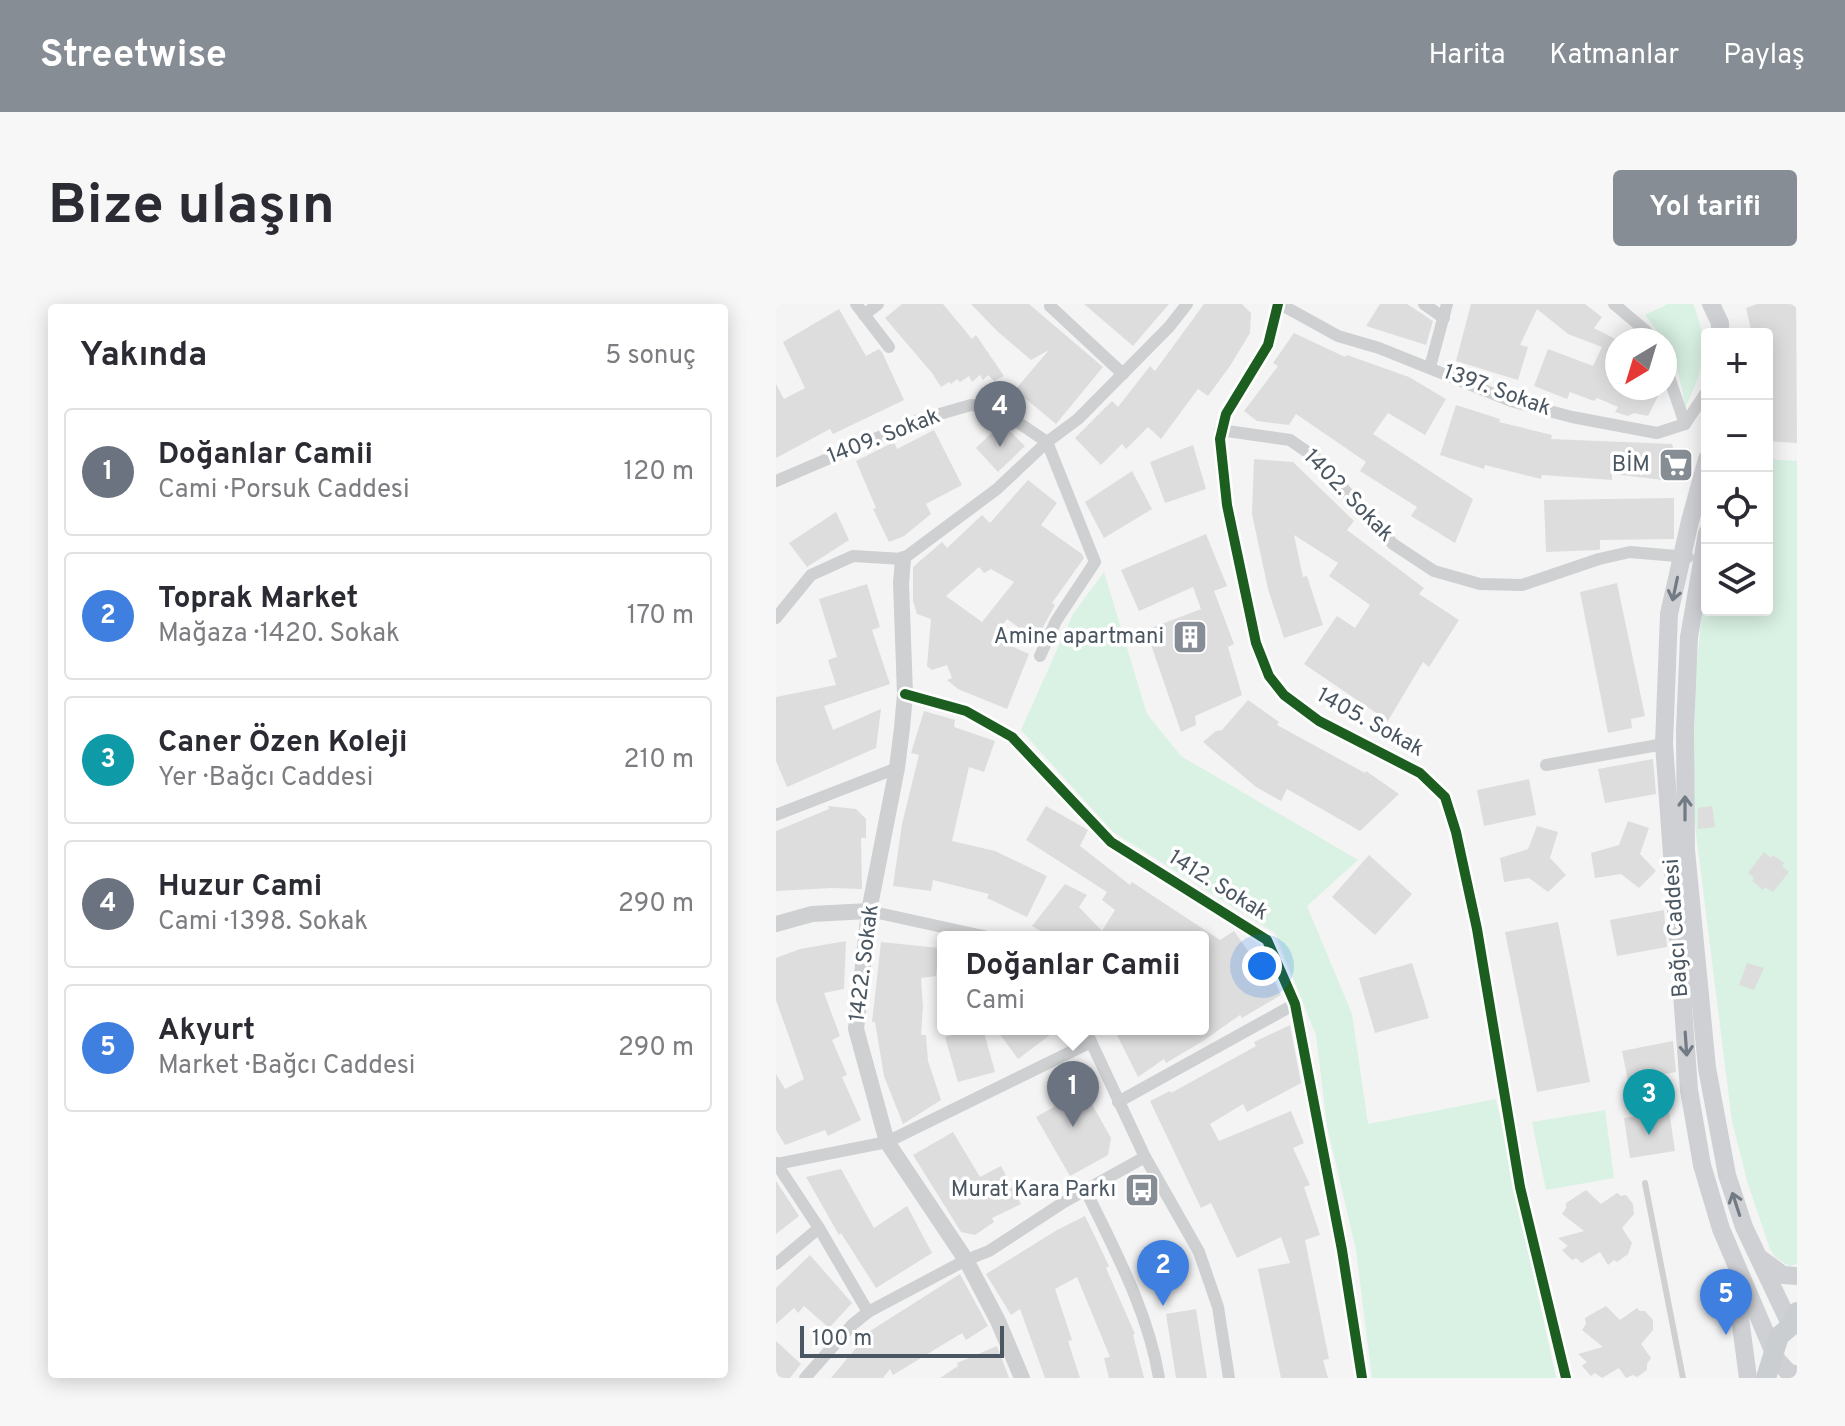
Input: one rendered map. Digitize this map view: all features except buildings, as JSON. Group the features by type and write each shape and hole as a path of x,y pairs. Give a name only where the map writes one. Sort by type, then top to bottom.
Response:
{"main road":[{"path":"1711,304 1720,328"},
{"path":"1724,304 1733,328"},
{"name":"Bağcı Caddesi","path":"1704,472 1669,614 1664,744 1690,1099 1702,1165 1729,1250 1782,1367 1797,1375"},
{"name":"Bağcı Caddesi","path":"1701,568 1689,637 1685,730 1686,850 1707,1068 1727,1175 1753,1250 1795,1321"},
{"path":"1729,1250 1748,1378"},
{"path":"1753,1250 1772,1269 1783,1275 1797,1276"},
{"path":"1766,1378 1779,1336 1795,1321"}],"street":[{"path":"878,304 860,309 889,347"},
{"path":"776,618 811,575 853,556 903,559 997,489 1047,442 1078,419 1169,327 1187,304"},
{"path":"1220,430 1240,389 1268,345 1279,304"},
{"name":"1397. Sokak","path":"1279,304 1338,336 1430,367 1511,401 1572,417 1657,433 1685,424"},
{"path":"1424,304 1444,318"},
{"path":"1430,367 1447,304"},
{"path":"1614,304 1642,328"},
{"path":"1050,306 1123,374"},
{"path":"1677,400 1685,424"},
{"path":"1685,424 1701,400"},
{"name":"1409. Sokak","path":"776,481 919,420 971,405 997,408 1047,442"},
{"name":"1402. Sokak","path":"1220,430 1290,440 1316,458 1393,544 1434,571 1480,584 1522,585 1630,552 1701,557"},
{"name":"1405. Sokak","path":"1220,430 1227,505 1256,643 1269,676 1284,695 1319,721 1420,773 1445,797 1456,832 1477,929 1520,1187 1566,1378"},
{"path":"1040,656 1056,621 1095,562 1047,442"},
{"name":"1422. Sokak","path":"903,559 905,694 897,768 869,911 856,1029 887,1142 966,1260 998,1321 1022,1378"},
{"name":"1412. Sokak","path":"905,694 966,711 1012,737 1111,842 1267,940 1295,1004 1342,1250 1362,1378"},
{"path":"1546,765 1664,744"},
{"path":"776,815 897,768"},
{"path":"776,924 812,914 869,911 961,931"},
{"path":"1118,1102 1295,1004"},
{"path":"1088,1035 1145,1157 1199,1252 1218,1307 1229,1378"},
{"path":"868,1312 819,1228 776,1164 887,1142 1091,1042"},
{"path":"805,1378 852,1325 868,1312 989,1251 1145,1157"},
{"path":"1086,1191 1131,1284 1153,1343 1159,1378"},
{"path":"776,1264 819,1228"}],"lane":[{"path":"1645,1183 1683,1378"}],"green space":[{"path":"1668,304 1693,304 1701,329 1701,363 1685,408 1677,371 1677,328 1655,328 1645,315"},
{"path":"1773,459 1797,461 1797,1264 1789,1266 1775,1257 1770,1249 1748,1184 1732,1121 1693,809 1695,684 1702,616 1773,616"},
{"path":"1104,572 1147,714 1181,756 1358,860 1307,906 1352,1014 1368,1124 1496,1099 1556,1378 1372,1378 1356,1250 1327,1126 1316,1035 1275,933 1113,832 1021,730 1073,614"},
{"path":"1605,1110 1614,1178 1546,1190 1532,1122"}],"cycle path":[{"path":"1278,304 1268,345 1226,414 1220,439 1227,505 1256,643 1269,676 1284,695 1319,721 1420,773 1445,797 1456,832 1477,929 1520,1187 1566,1378"},
{"path":"905,694 966,711 1012,737 1111,842 1267,940 1295,1004 1342,1250 1362,1378"}],"place":[{"name":"Huzur Cami","path":"1000,447"},
{"name":"BİM","path":"1676,465"},
{"name":"Amine apartmani","path":"1190,637"},
{"name":"Doğanlar Camii","path":"1073,1127"},
{"name":"Caner Özen Koleji","path":"1649,1135"},
{"name":"Murat Kara Parkı","path":"1142,1190"},
{"name":"Toprak Market","path":"1163,1306"},
{"name":"Akyurt","path":"1726,1335"}]}
